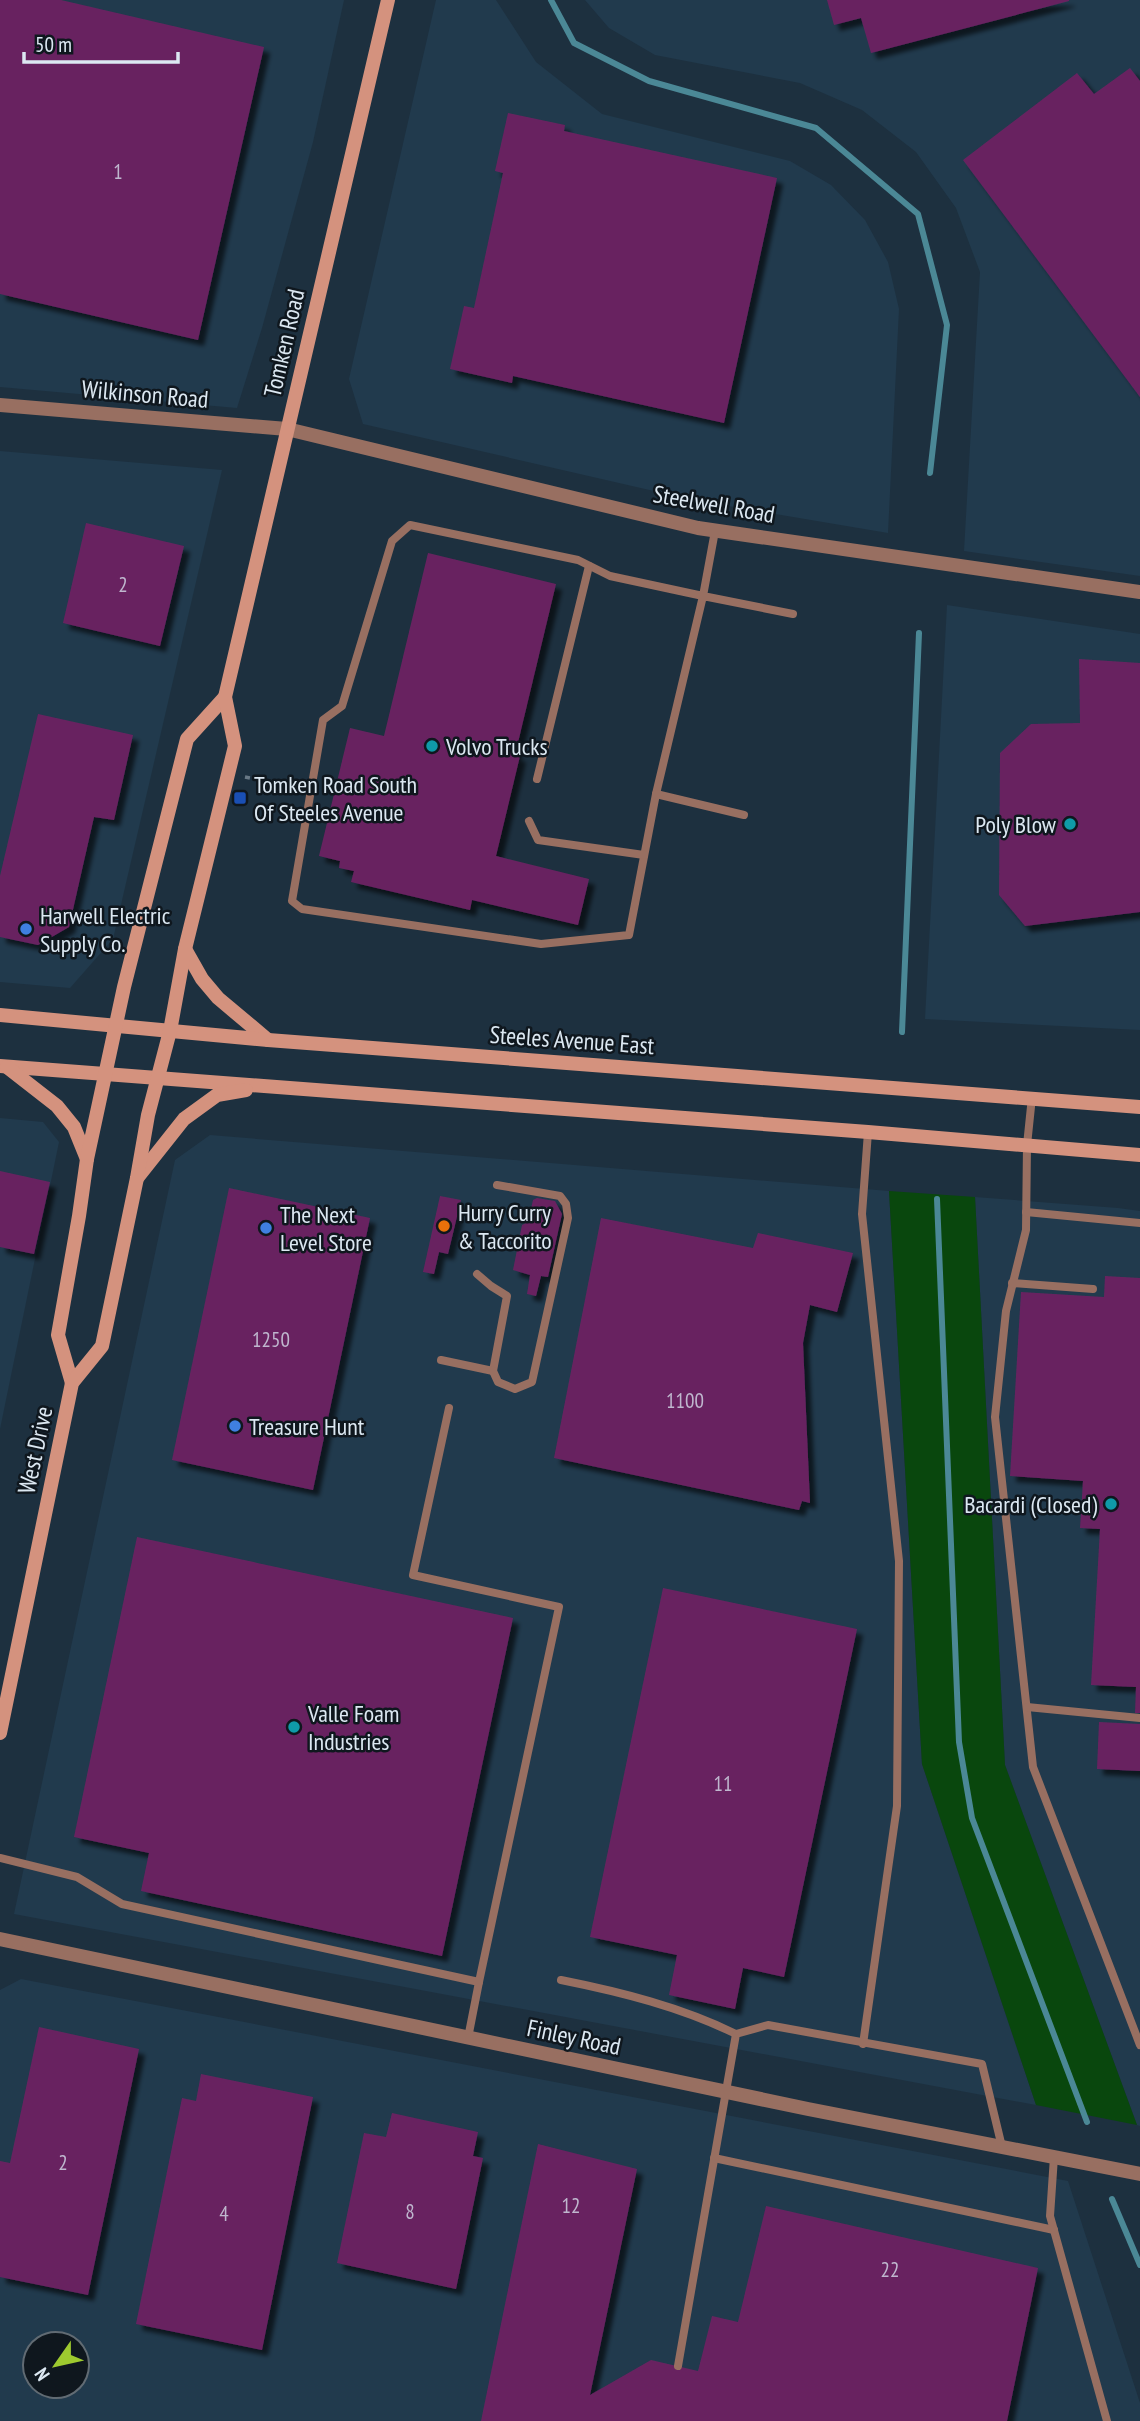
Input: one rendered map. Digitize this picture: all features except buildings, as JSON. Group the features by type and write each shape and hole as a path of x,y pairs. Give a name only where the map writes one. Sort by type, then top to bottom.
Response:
{"main road":[{"name":"Tomken Road","path":"156,1077 170,1031 185,949 235,746 225,697 388,0"},
{"name":"Tomken Road","path":"104,1073 187,739 225,697"},
{"path":"185,949 202,979 218,998 268,1040"},
{"name":"Steeles Avenue East","path":"0,1015 268,1040 1140,1107"},
{"path":"4,1067 1140,1155"},
{"path":"4,1067 57,1106 74,1127 87,1159"},
{"name":"West Drive","path":"0,1733 72,1382 58,1335 104,1073"},
{"name":"West Drive","path":"72,1382 102,1346 156,1077"},
{"path":"137,1178 184,1119 217,1095 265,1086"}],"street":[{"name":"Wilkinson Road","path":"0,405 287,429"},
{"name":"Steelwell Road","path":"287,429 698,528 1140,592"},
{"name":"Finley Road","path":"0,1939 726,2092 1140,2174"}],"lane":[{"path":"715,531 703,596 656,794 629,935 541,944 302,909 292,901 323,720 342,706 392,541 410,525 578,560 610,576 703,596 793,614"},
{"path":"537,779 589,566"},
{"path":"656,794 744,815"},
{"path":"529,821 538,840 644,855"},
{"path":"1032,1097 1027,1145 1026,1230 1006,1311 995,1417 1033,1767 1140,2045"},
{"path":"863,2044 897,1805 899,1561 862,1214 868,1132"},
{"path":"477,1274 507,1296 493,1371 498,1382 515,1389 532,1382 568,1218 566,1204 560,1196 497,1185"},
{"path":"1026,1212 1140,1223"},
{"path":"1012,1283 1093,1289"},
{"path":"441,1360 493,1371"},
{"path":"449,1408 413,1575 559,1607 468,2038"},
{"path":"1027,1707 1140,1718"},
{"path":"0,1858 77,1877 122,1904 479,1982"},
{"path":"561,1980 623,1992 736,2034 768,2025 982,2064 1002,2147"},
{"path":"678,2366 736,2034"},
{"path":"1054,2157 1050,2216 1107,2421"},
{"path":"714,2158 1054,2230"}],"path":[{"path":"228,774 311,790"}],"shaded area":[{"path":"0,0 344,0 313,142 237,408 0,387"},
{"path":"436,0 496,0 536,62 602,114 790,161 831,185 865,220 888,262 899,309 888,533 693,500 363,424 349,379"},
{"path":"585,0 1140,0 1140,576 964,551 980,272 956,208 916,152 862,110 800,83 655,55 609,28"},
{"path":"0,451 222,470 113,939 70,988 0,982"},
{"path":"947,605 1140,634 1140,1030 925,1019"},
{"path":"0,1118 43,1122 59,1142 0,1429"},
{"path":"210,1135 889,1191 922,1764 1036,2105 14,1914 175,1160"},
{"path":"975,1197 1140,1211 1140,2126 1137,2125 1005,1765"},
{"path":"21,1979 1068,2181 1140,2403 1140,2421 0,2421 0,1990"}],"green space":[{"path":"889,1191 975,1197 1005,1765 1137,2125 1036,2105 922,1764"}],"waterway":[{"path":"551,0 574,43 649,81 816,128 918,214 947,325 930,473"},
{"path":"902,1032 919,633"},
{"path":"937,1199 959,1742 972,1818 1087,2122"},
{"path":"1112,2199 1140,2265"}],"place":[{"name":"Volvo Trucks","path":"432,746"},
{"name":"Tomken Road South Of Steeles Avenue","path":"240,798"},
{"name":"Poly Blow","path":"1070,824"},
{"name":"Harwell Electric Supply Co.","path":"26,929"},
{"name":"Hurry Curry & Taccorito","path":"444,1226"},
{"name":"The Next Level Store","path":"266,1228"},
{"name":"Treasure Hunt","path":"235,1426"},
{"name":"Bacardi (Closed)","path":"1111,1504"},
{"name":"Valle Foam Industries","path":"294,1727"}]}
